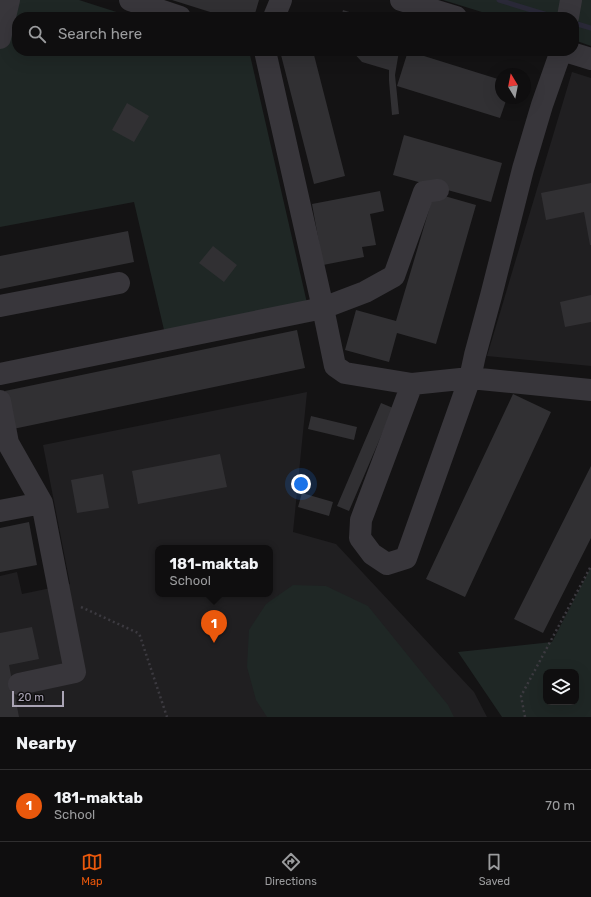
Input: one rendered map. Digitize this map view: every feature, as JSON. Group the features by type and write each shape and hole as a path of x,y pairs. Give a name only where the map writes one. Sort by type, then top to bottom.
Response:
{"street":[{"path":"0,38 9,0"},
{"path":"130,0 165,12"},
{"path":"276,12 281,0"},
{"path":"401,0 440,12"},
{"path":"569,12 571,0"},
{"path":"579,55 591,59"},
{"path":"266,56 335,366 345,373 412,384 470,378 591,390"},
{"path":"412,384 361,520 360,538 372,554 387,564 406,558 470,378 523,169 559,56"},
{"path":"0,374 323,308 365,292 394,276 424,192 438,190"},
{"path":"0,306 119,283"},
{"path":"0,401 4,443 42,502 75,672 19,684"},
{"path":"0,511 42,502"}],"path":[{"path":"525,717 521,696 591,566"},
{"path":"61,598 138,633 167,717"}],"shaded area":[{"path":"0,0 79,0 116,12 12,12 12,56 250,56 307,303 165,334 134,202 0,227"},
{"path":"443,0 591,0 591,46 579,42 579,12 482,12"},
{"path":"572,72 591,78 591,366 487,356"},
{"path":"307,392 293,532 336,544 474,692 487,717 0,717 0,576 17,572 22,594 70,584 43,445"},
{"path":"591,567 591,717 502,717 458,652 552,642"},
{"path":"293,585 326,586 368,606 448,705 454,717 267,717 256,700 247,667 249,630 266,604"}],"building":[{"path":"172,0 259,0 255,12 210,12"},
{"path":"281,56 314,56 345,176 314,184"},
{"path":"357,56 398,56 395,75 399,114 392,115 389,70 362,62"},
{"path":"406,56 424,56 495,78 495,104 505,104 500,118 397,86"},
{"path":"127,103 149,116 134,142 112,130"},
{"path":"404,135 502,163 491,202 393,175"},
{"path":"591,183 590,245 584,212 546,220 541,193"},
{"path":"380,191 384,211 370,214 376,245 362,247 364,257 323,265 312,204"},
{"path":"434,193 476,205 436,344 397,333 389,362 345,350 356,310 396,321"},
{"path":"128,231 134,262 0,289 0,256"},
{"path":"213,246 237,265 224,282 199,263"},
{"path":"591,295 591,322 565,327 560,302"},
{"path":"297,330 305,368 13,429 5,391"},
{"path":"513,394 551,412 465,597 426,579"},
{"path":"381,403 393,408 349,511 337,506"},
{"path":"311,416 357,427 354,440 308,429"},
{"path":"220,454 227,487 138,504 132,471"},
{"path":"591,466 591,538 543,633 514,619"},
{"path":"103,474 109,508 77,513 71,480"},
{"path":"302,493 333,502 329,516 298,507"},
{"path":"29,522 37,565 0,572 0,528"},
{"path":"32,627 39,659 9,665 19,717 0,717 0,633"}],"waterway":[{"path":"499,0 538,12"},
{"path":"579,24 591,28"}],"place":[{"name":"181-maktab","path":"214,643"}]}
